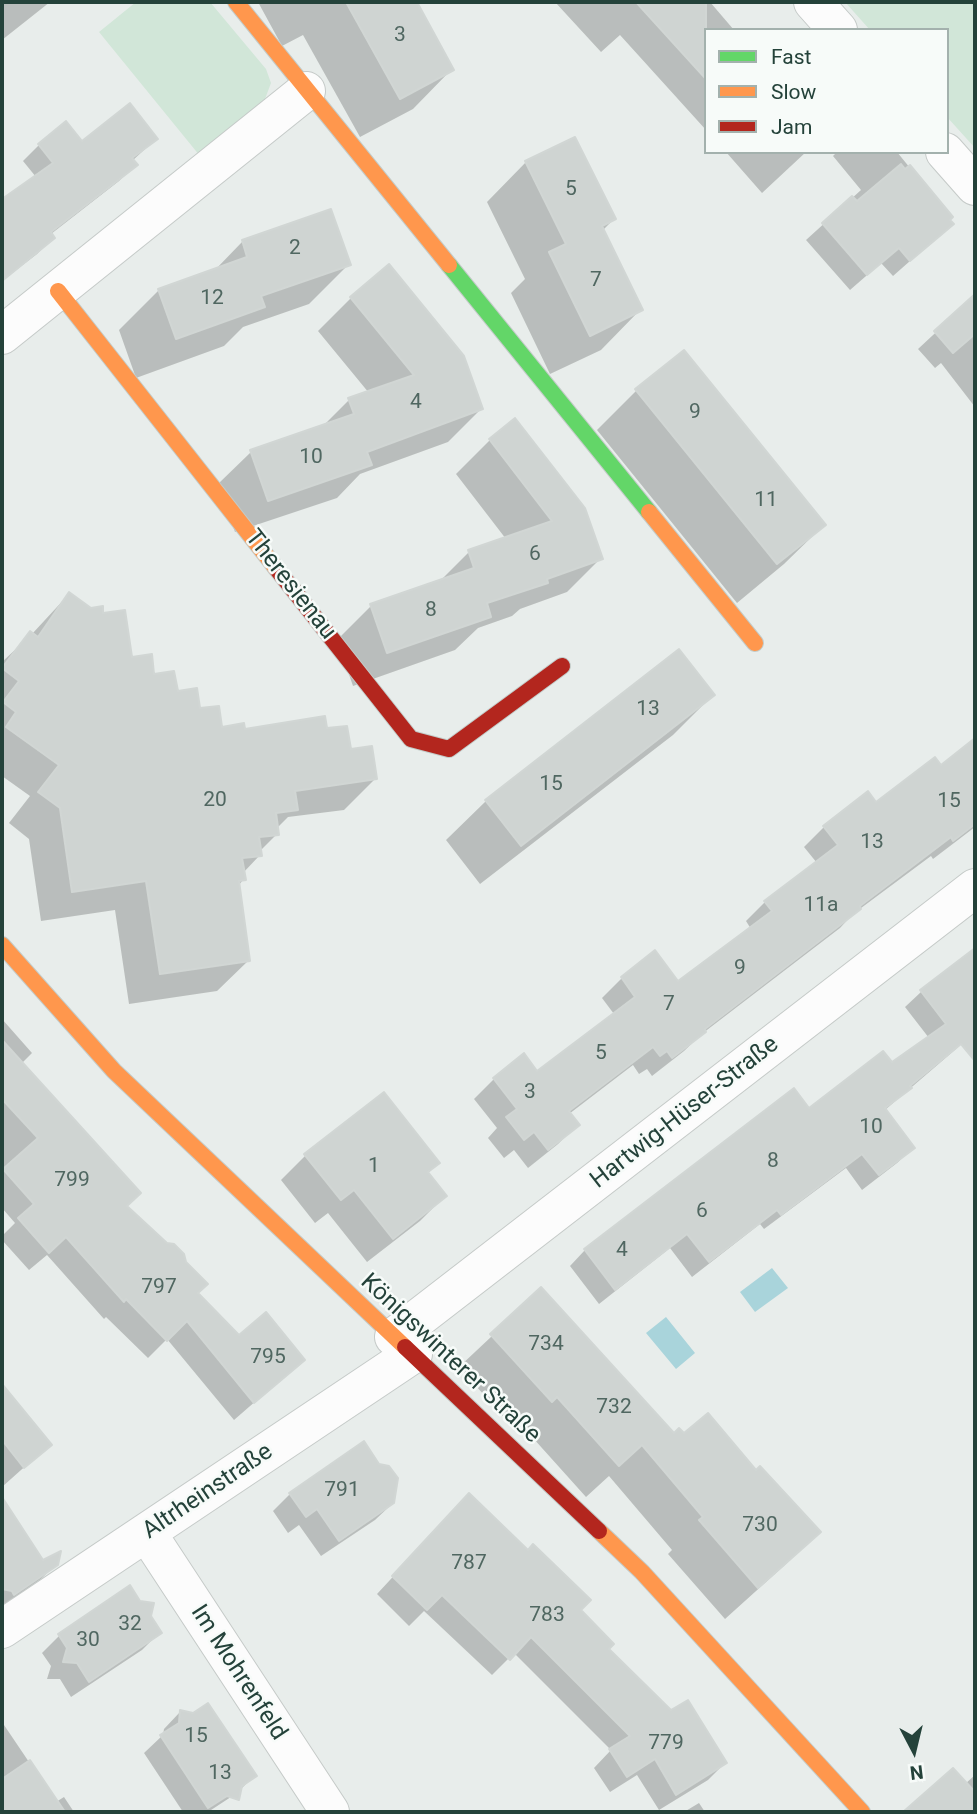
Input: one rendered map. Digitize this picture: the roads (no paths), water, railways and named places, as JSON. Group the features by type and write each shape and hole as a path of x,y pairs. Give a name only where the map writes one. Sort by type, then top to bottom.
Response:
{"street":[{"path":"236,2 755,643"},
{"path":"813,2 836,28"},
{"path":"2,335 306,91"},
{"path":"947,154 975,186"},
{"name":"Theresienau","path":"58,290 411,739 449,749 562,666"},
{"name":"Hartwig-Hüser-Straße","path":"403,1346 975,888"},
{"name":"Königswinterer Straße","path":"2,945 114,1071 642,1572 862,1812"},
{"name":"Altrheinstraße","path":"2,1629 146,1533 403,1346"},
{"name":"Im Mohrenfeld","path":"146,1533 330,1812"}],"water":[{"path":"772,1268 788,1288 755,1312 740,1292"},
{"path":"666,1317 695,1353 676,1369 646,1333"}]}
